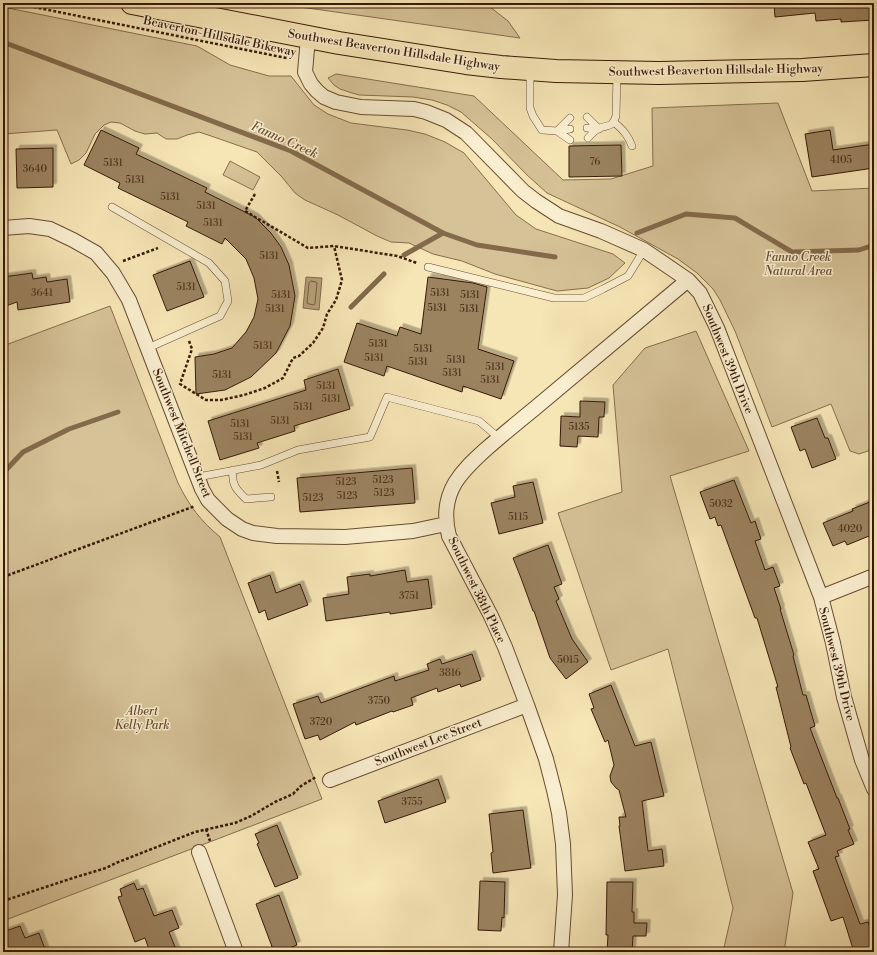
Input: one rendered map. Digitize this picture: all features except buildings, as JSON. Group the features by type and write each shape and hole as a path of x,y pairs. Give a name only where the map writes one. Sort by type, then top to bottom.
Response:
{"main road":[{"name":"Southwest Beaverton Hillsdale Highway","path":"132,3 308,38 402,54 501,67 556,71 659,73 802,70 874,65"}],"street":[{"name":"Southwest 39th Drive","path":"308,38 305,72 311,84 324,97 336,102 354,106 414,109 446,120 466,133 523,191 536,201 559,216 602,231 644,250 688,280 700,293 717,328 821,598 833,643 844,697 862,760 874,789"},
{"name":"Southwest Mitchell Street","path":"3,228 29,226 50,229 96,253 113,273 129,300 208,500 226,520 253,533 277,536 345,537 413,530 446,524"},
{"name":"Southwest 38th Place","path":"561,952 565,895 562,836 554,790 546,759 505,647 494,622 449,536 446,524 447,503 450,492 468,466 499,438 688,280"},
{"path":"821,598 874,576"},
{"name":"Southwest Lee Street","path":"330,780 527,705"},
{"path":"199,852 236,952"}],"lane":[{"path":"530,69 530,108 542,130 557,131 570,129"},
{"path":"587,128 599,129 609,126 614,122 616,116 617,72"},
{"path":"587,117 599,129"},
{"path":"557,131 570,118"},
{"path":"614,122 625,132 632,146"},
{"path":"588,138 599,129"},
{"path":"557,131 570,140"},
{"path":"112,207 209,263 225,281 228,301 220,316 148,348"},
{"path":"428,267 554,298 584,298 628,276 644,250"},
{"path":"198,477 261,465 298,450 370,437 388,397 480,421 499,438"},
{"path":"233,470 232,478 237,490 246,499 271,497"}],"path":[{"name":"Beaverton-Hillsdale Bikeway","path":"14,3 306,62"},
{"path":"255,194 245,211 308,248 334,246 397,256 408,260"},
{"path":"184,332 192,349 180,384 206,400 221,400 244,395 265,388 283,378 293,358 299,356 313,343 323,328 327,314 336,300 342,280 334,246"},
{"path":"123,262 150,251"},
{"path":"277,470 280,482"},
{"path":"3,577 208,500"},
{"path":"3,901 106,868 195,832 235,823 292,794 301,786 327,772 330,780"}],"green space":[{"path":"272,3 485,3 508,21 520,38"},
{"path":"3,7 197,46 230,65 269,76 291,76 314,105 328,114 351,123 407,130 425,134 445,142 464,153 516,215 536,229 613,254 625,263 609,278 588,288 557,291 495,274 462,261 433,254 409,243 391,242 377,236 338,215 305,200 295,193 282,177 257,152 199,132 177,139 166,139 157,133 145,134 135,131 120,123 111,122 104,125 95,134 86,153 79,160 71,164 57,130 3,134"},
{"name":"Fanno Creek Natural Area","path":"336,74 474,96 563,180 611,179 653,166 652,108 778,103 812,191 874,188 874,449 859,454 850,451 831,404 772,427 735,331 720,300 713,289 697,273 678,259 620,227 547,193 492,139 461,112 432,100 413,97 359,95 349,92 334,85 328,78"},
{"path":"230,161 260,177 253,190 223,175"},
{"name":"Albert Kelly Park","path":"110,306 178,483 196,513 220,537 322,799 3,921 3,346"},
{"path":"696,331 749,451 670,476 793,893 784,952 723,952 733,908 668,649 611,670 558,513 622,492 613,385 645,348"}],"water":[{"path":"306,277 322,278 319,310 303,308"}],"waterway":[{"name":"Fanno Creek","path":"3,42 291,151 443,233 477,245 555,257"},
{"name":"Fanno Creek","path":"637,233 686,214 735,218 792,252 859,250 874,245"},
{"path":"404,255 443,233"},
{"path":"351,307 384,274"},
{"path":"3,473 23,452 69,429 118,412"}]}
